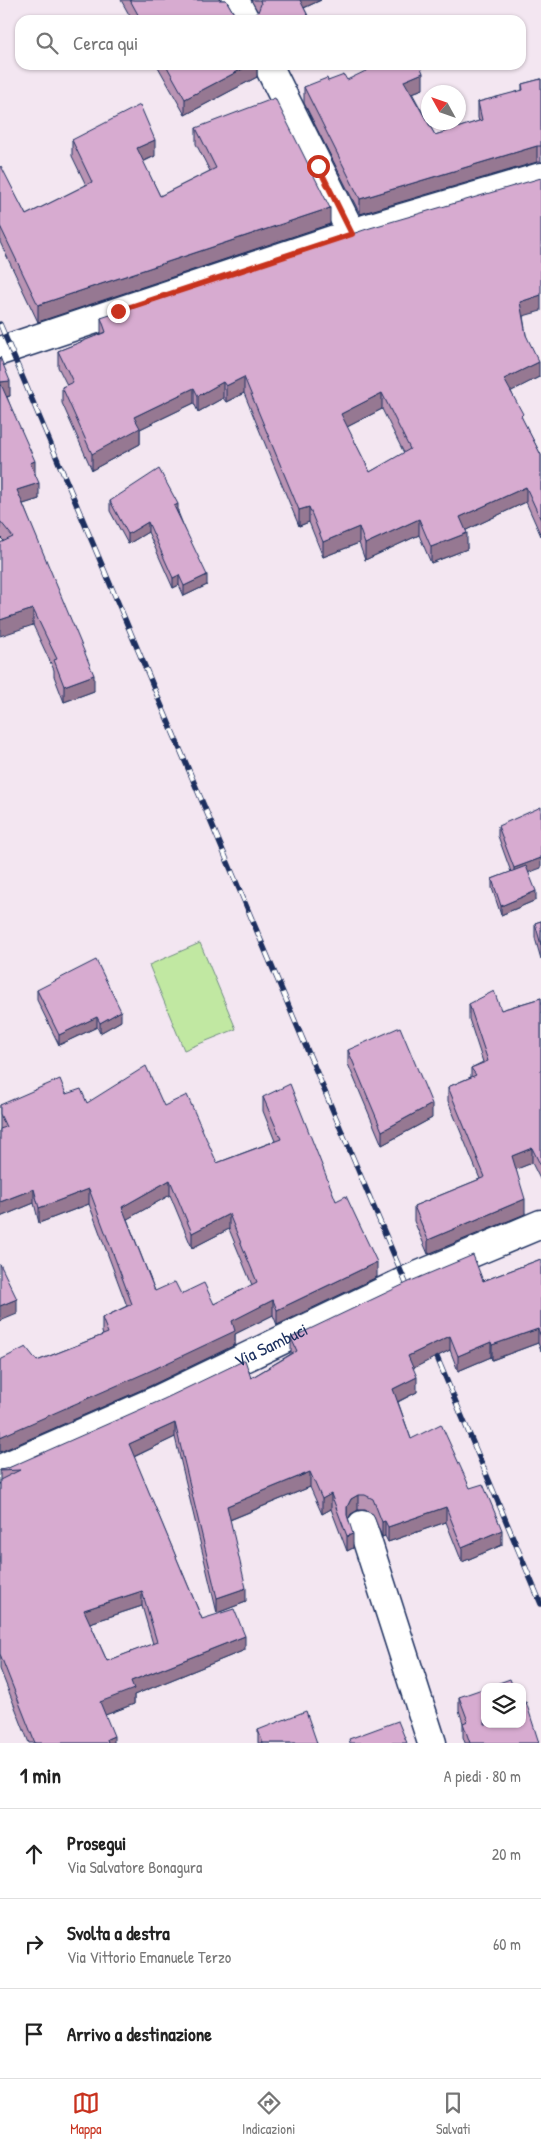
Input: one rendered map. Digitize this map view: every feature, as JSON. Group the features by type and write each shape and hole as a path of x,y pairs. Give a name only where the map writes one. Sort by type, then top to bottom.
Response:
{"street":[{"path":"235,0 242,15"},
{"path":"270,70 352,234"},
{"path":"0,351 352,234 541,177"},
{"name":"Via Sambuci","path":"0,1469 157,1400 404,1281 541,1224"},
{"path":"362,1525 432,1743"}],"green space":[{"path":"200,943 236,1029 184,1050 149,965"}],"building":[{"path":"130,0 226,0 235,15 138,15"},
{"path":"260,0 300,0 308,15 255,15 261,4"},
{"path":"169,70 240,70 185,99"},
{"path":"368,70 422,70 423,73 404,81 421,111 421,130 432,130 435,135 451,130 466,130 466,125 482,120 478,102 523,90 522,84 541,79 541,146 360,199 304,87 327,78 328,81 344,75 347,80"},
{"path":"275,98 330,208 38,305 0,226 1,166 26,215 92,182 72,140 140,105 155,140 137,148 160,196 216,168 196,128"},
{"path":"541,178 541,295 520,302 526,335 539,362 504,379 523,414 521,416 541,455 541,520 526,487 460,517 467,533 431,547 419,519 365,544 359,527 323,542 309,507 299,510 244,377 226,386 223,382 198,396 194,388 134,417 140,428 92,454 62,387 73,382 58,351 106,332 101,318 370,228","holes":["382,393 410,449 370,472 341,414"]},
{"path":"0,357 10,381 0,382"},
{"path":"0,382 35,461 30,463 39,483 17,490 94,675 64,686 54,660 57,659 33,609 0,620 0,543 13,537 0,521"},
{"path":"159,469 178,504 174,506 207,575 184,586 179,575 173,578 148,522 128,534 110,501"},
{"path":"541,807 541,858 514,868 498,826"},
{"path":"526,866 536,891 501,906 492,879"},
{"path":"541,921 541,945 535,923"},
{"path":"96,960 121,1011 100,1023 97,1017 59,1035 37,990"},
{"path":"494,991 501,1010 541,998 541,1166 532,1148 512,1156 525,1199 428,1240 414,1206 485,1177 448,1087 476,1075 471,1068 488,1061 469,1004"},
{"path":"400,1027 432,1104 382,1131 348,1050"},
{"path":"146,1066 164,1106 187,1095 217,1163 281,1139 263,1097 290,1084 336,1201 346,1196 377,1262 277,1310 273,1300 232,1321 235,1331 150,1371 0,1437 0,1360 26,1347 37,1361 108,1333 102,1318 132,1304 89,1189 39,1208 34,1189 0,1202 0,1129 6,1127 0,1114 0,1105 60,1079 66,1094 81,1089 87,1103","holes":["170,1180 192,1233 229,1214 257,1282 214,1304 204,1283 181,1294 175,1282 155,1291 122,1207"]},
{"path":"473,1255 483,1281 541,1259 541,1337 538,1329 492,1345 491,1342 458,1356 450,1336 408,1356 417,1377 393,1389 411,1439 441,1424 470,1488 483,1484 502,1530 462,1547 446,1507 388,1527 385,1521 382,1522 373,1499 365,1495 358,1495 351,1499 347,1507 347,1515 353,1534 347,1536 331,1494 322,1499 310,1472 227,1506 246,1588 217,1598 175,1423 129,1444 202,1619 234,1609 245,1636 131,1681 134,1689 100,1702 114,1736 107,1739 108,1743 35,1743 0,1654 0,1480 20,1470 0,1470 164,1399 245,1360 251,1378 297,1351 291,1338 411,1281","holes":["142,1591 157,1642 107,1661 84,1610"]},
{"path":"0,1264 17,1299 0,1306"},
{"path":"510,1679 512,1683 499,1683"},
{"path":"481,1689 481,1728 526,1728 526,1702 539,1743 470,1743 463,1723 468,1721 459,1697"},
{"path":"306,1711 317,1743 263,1743 258,1730"},
{"path":"398,1721 407,1743 350,1743 349,1739"}],"railway":[{"path":"0,324 411,1295"},
{"path":"431,1343 541,1604"}],"route":[{"path":"118,311 352,234 318,166"}]}
